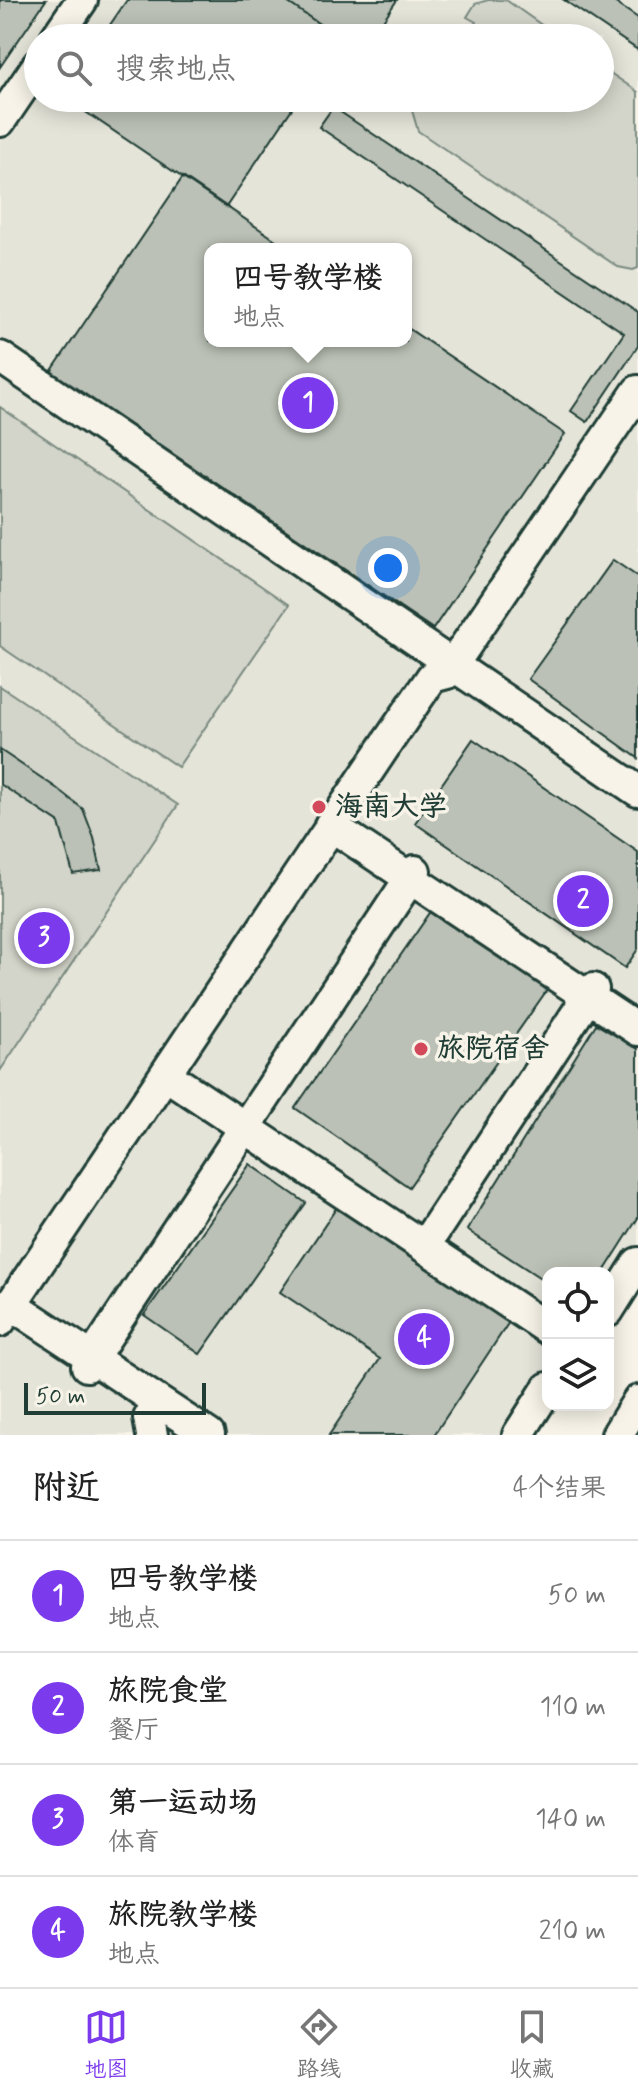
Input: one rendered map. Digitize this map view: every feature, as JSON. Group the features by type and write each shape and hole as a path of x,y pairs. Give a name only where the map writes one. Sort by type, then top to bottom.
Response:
{"street":[{"path":"66,24 82,0"},
{"path":"0,121 24,86"},
{"path":"0,357 638,803"},
{"path":"0,370 638,791"},
{"path":"456,673 638,391"},
{"path":"193,1435 155,1416 93,1365 9,1318 174,1076 432,677 456,673 638,416"},
{"path":"339,825 587,991 638,1030"},
{"path":"93,1365 417,878"},
{"path":"587,991 638,1019"},
{"path":"423,1240 587,991"},
{"path":"174,1076 542,1317"},
{"path":"423,1240 542,1325"},
{"path":"614,1284 638,1247"},
{"path":"614,1301 638,1263"},
{"path":"518,1435 542,1397"},
{"path":"617,1435 638,1401"},
{"path":"529,1435 544,1411"},
{"path":"155,1416 209,1435"}],"shaded area":[{"name":"海南大学","path":"0,0 638,0 638,1280 614,1318 614,1267 542,1267 542,1411 555,1411 540,1435 0,1435"},
{"path":"506,0 540,24 475,24 476,22 467,17 475,4"},
{"path":"614,76 638,92 638,268 618,267 418,131 412,112 614,112"},
{"path":"0,407 289,605 178,767 0,646"},
{"path":"0,686 178,805 0,1071"}],"building":[{"path":"0,0 46,0 30,24 24,24 24,32 0,67"},
{"path":"127,0 284,0 319,24 111,24"},
{"path":"284,0 397,0 381,24 319,24"},
{"path":"564,0 611,0 638,18 638,50 614,34 614,24 600,24"},
{"path":"86,112 290,112 226,207"},
{"path":"330,112 340,112 638,312 638,346 587,422 571,411 624,333 319,127"},
{"path":"183,177 280,243 204,243 204,347 412,347 412,331 565,434 433,629 51,372"},
{"path":"613,560 638,577 638,758 528,679"},
{"path":"473,739 638,852 638,949 625,968 415,823"},
{"path":"0,750 83,809 101,870 73,874 59,823 0,784"},
{"name":"旅院宿舍","path":"432,910 547,990 409,1187 295,1108"},
{"name":"旅院宿舍","path":"596,1024 638,1049 638,1218 607,1267 542,1267 542,1279 467,1230"},
{"path":"250,1164 306,1203 200,1354 144,1315"},
{"path":"339,1204 511,1319 434,1435 329,1435 380,1359 280,1292"}],"place":[{"name":"四号教学楼","path":"308,403"},
{"name":"海南大学","path":"319,807"},
{"name":"旅院食堂","path":"583,901"},
{"name":"第一运动场","path":"44,938"},
{"name":"旅院宿舍","path":"421,1049"},
{"name":"旅院教学楼","path":"424,1339"}]}
